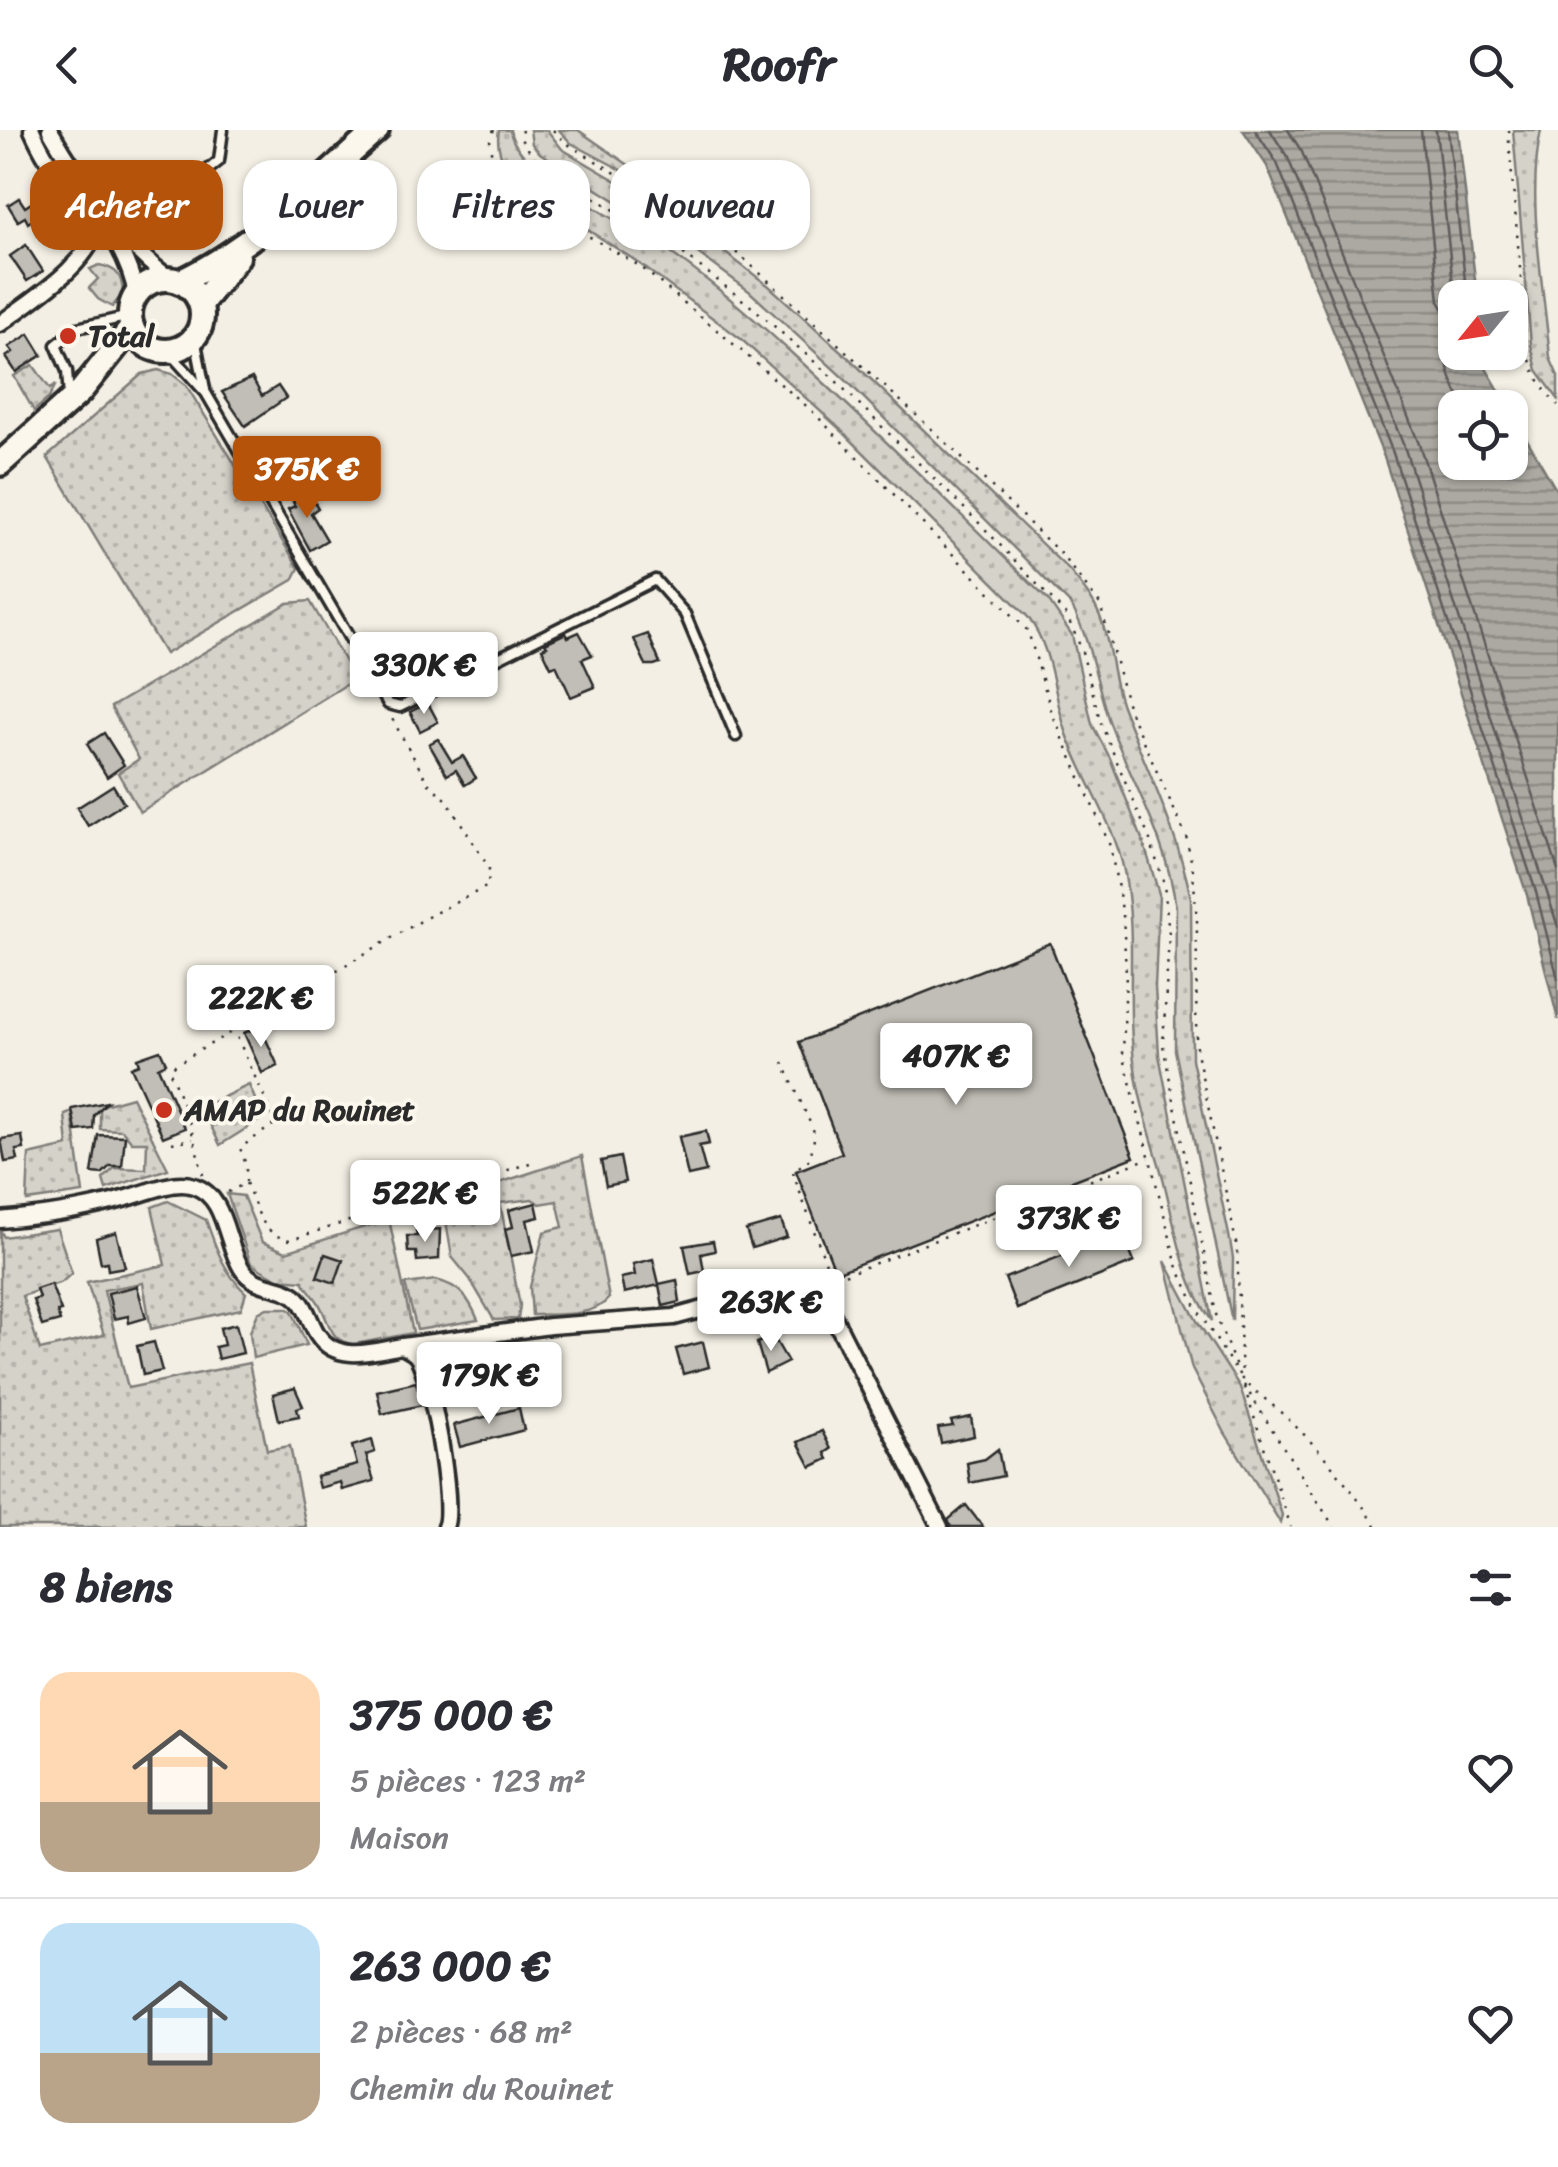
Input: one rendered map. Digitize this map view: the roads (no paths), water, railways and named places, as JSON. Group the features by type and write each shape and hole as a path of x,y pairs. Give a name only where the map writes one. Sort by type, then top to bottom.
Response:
{"main road":[{"path":"343,160 377,130"},
{"path":"0,464 75,396 152,282 175,280 210,267 243,244"},
{"path":"200,304 245,250"},
{"path":"75,396 159,350 183,348 194,338 202,322 200,304 189,287 175,280"},
{"path":"133,313 159,350"}],"street":[{"path":"32,130 46,160"},
{"path":"50,130 68,160"},
{"path":"0,324 78,263 88,250"},
{"path":"118,250 125,262 133,313"},
{"path":"138,250 155,269 175,280"},
{"path":"0,1220 84,1211 172,1184 193,1186 209,1196 241,1268 260,1284 296,1296 326,1344 356,1354 550,1326 674,1317 796,1284 814,1288 825,1300 940,1527"},
{"path":"402,1346 417,1356 432,1404 448,1487 449,1518 445,1527"}],"lane":[{"path":"220,160 223,130"},
{"path":"75,396 66,387 67,371 56,345 77,328 133,313"},
{"path":"194,338 206,393"},
{"path":"159,350 206,393 388,704 400,707 655,580 686,614 736,736"}],"water":[{"path":"1243,130 1458,130 1475,280 1438,280 1438,370 1487,370 1499,390 1438,390 1438,480 1528,480 1528,441 1558,493 1558,1020 1527,895 1384,457 1267,166"}],"place":[{"name":"Total","path":"68,336"},
{"name":"AMAP du Rouinet","path":"164,1110"}]}
